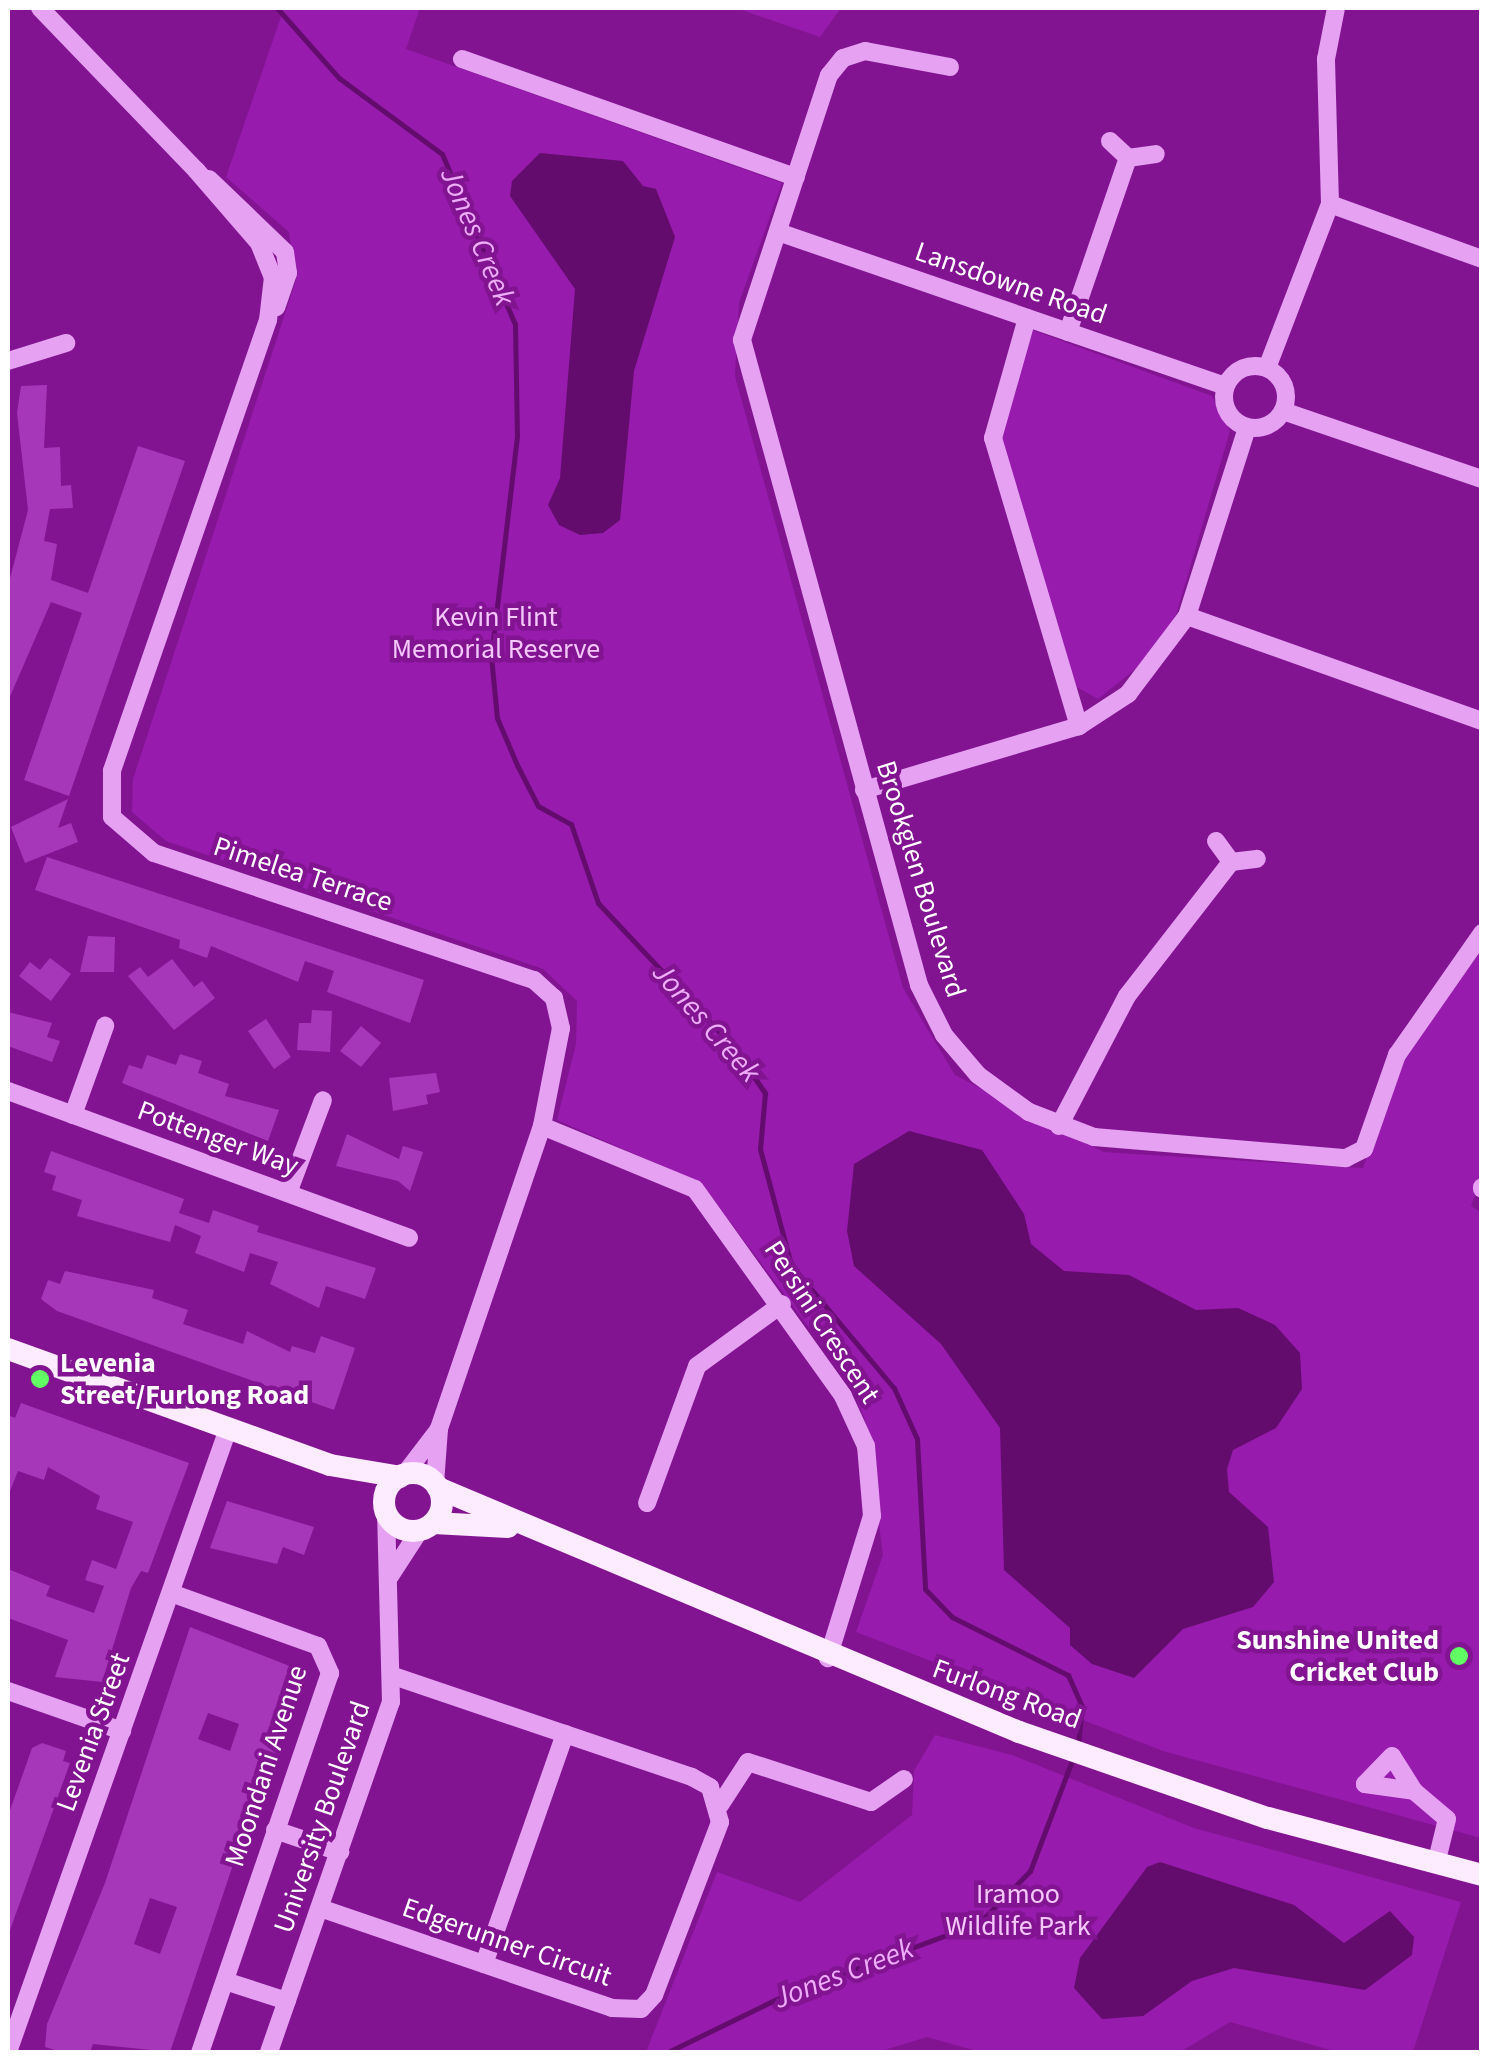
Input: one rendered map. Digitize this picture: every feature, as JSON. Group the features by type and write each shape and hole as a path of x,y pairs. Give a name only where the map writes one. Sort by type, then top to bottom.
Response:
{"main road":[{"path":"8,1349 330,1465 402,1476 385,1509"},
{"path":"330,1465 385,1509 403,1529 427,1526 437,1486"},
{"name":"Furlong Road","path":"402,1476 437,1486 526,1530 828,1658 1019,1732 1144,1776 1482,1875"},
{"name":"Furlong Road","path":"427,1526 526,1530"}],"street":[{"name":"Pimelea Terrace","path":"40,8 196,170 262,222 288,273 268,320 112,771 112,817 154,853 534,980 554,998 560,1028 542,1126 439,1429 437,1486"},
{"path":"1267,368 1330,204 1326,59 1336,8"},
{"name":"Brookglen Boulevard","path":"950,67 865,51 843,58 830,74 742,340 747,379 919,984 944,1035 978,1075 1058,1126 1094,1137 1346,1158 1364,1149 1397,1056 1482,933"},
{"path":"462,60 796,177"},
{"path":"1110,142 1128,158 1156,154"},
{"path":"1068,332 1128,158"},
{"path":"1330,204 1482,260"},
{"name":"Lansdowne Road","path":"778,232 1225,386"},
{"path":"1026,318 994,438 1079,726"},
{"path":"8,361 66,343"},
{"path":"1267,368 1283,383 1284,411 1268,426 1247,428 1229,416 1225,386 1239,370 1267,368"},
{"path":"1284,411 1482,479"},
{"path":"864,790 1079,726 1128,694 1187,616 1247,428"},
{"path":"1187,616 1482,721"},
{"path":"1216,841 1231,862"},
{"path":"1058,1126 1127,996 1231,862 1257,859"},
{"path":"73,1115 105,1026"},
{"name":"Pottenger Way","path":"8,1091 409,1238"},
{"path":"288,1193 322,1100"},
{"name":"Persini Crescent","path":"542,1126 695,1189 782,1304 843,1396 866,1446 869,1538 828,1658"},
{"path":"647,1503 697,1366 782,1304"},
{"name":"Levenia Street","path":"8,2052 15,2009 122,1731 228,1429"},
{"name":"Pimelea Terrace","path":"402,1476 439,1429"},
{"name":"University Boulevard","path":"269,2052 340,1852 394,1676 382,1594 390,1545 385,1509"},
{"path":"382,1594 427,1526"},
{"name":"Moondani Avenue","path":"171,1593 298,1636 328,1659 330,1673 200,2052"},
{"path":"394,1676 692,1777 710,1787 720,1805 748,1762 871,1802 904,1779"},
{"path":"8,1690 122,1731"},
{"path":"484,1964 565,1734"},
{"path":"1414,1791 1448,1819 1436,1864"},
{"name":"Edgerunner Circuit","path":"320,1908 612,2008 641,2010 654,1996 720,1805"},
{"path":"275,1830 340,1852"},
{"path":"226,1981 287,2002"}],"green space":[{"name":"Kevin Flint Memorial Reserve","path":"284,8 420,8 406,49 782,183 739,303 735,376 903,988 955,1075 1104,1152 1363,1168 1401,1062 1481,946 1482,1175 1471,1206 1482,1213 1481,1838 1163,1751 856,1632 883,1555 865,1420 849,1381 701,1183 557,1120 576,1044 577,1001 543,969 166,841 132,812 133,779 296,280 289,232 226,177"},
{"path":"736,8 841,8 820,37"},
{"path":"1032,330 1212,396 1230,431 1176,615 1152,656 1098,699 1075,686 1001,438"},
{"name":"Iramoo Wildlife Park","path":"935,1735 1012,1755 1194,1828 1461,1902 1413,2052 1338,2052 1230,2022 1180,2052 980,2052 927,2037 878,2052 646,2052 717,1872 800,1902 912,1815 914,1771"}],"shaded area":[{"path":"540,153 623,161 643,186 656,189 675,237 634,371 620,520 603,533 580,535 559,525 548,505 560,478 575,289 510,196 512,181"},
{"path":"909,1131 982,1150 1024,1214 1031,1244 1064,1271 1129,1275 1196,1310 1238,1308 1275,1325 1300,1353 1302,1389 1276,1428 1233,1450 1227,1469 1229,1492 1268,1527 1274,1582 1253,1607 1183,1629 1134,1678 1092,1664 1070,1645 1070,1628 1004,1570 1000,1428 941,1344 854,1266 847,1231 854,1164"},
{"path":"1160,1862 1294,1905 1344,1943 1390,1911 1414,1937 1412,1955 1365,1990 1234,1968 1192,1981 1143,2016 1102,2019 1074,1988 1080,1958 1147,1867"}],"building":[{"path":"47,385 44,448 60,447 61,486 71,485 73,508 50,509 44,541 57,544 51,580 88,593 138,446 185,461 69,796 24,780 82,613 51,602 8,701 8,586 28,510 17,413 21,386"},
{"path":"68,799 58,828 71,823 78,842 25,863 11,827"},
{"path":"47,857 424,980 410,1023 327,992 334,971 305,961 298,982 211,946 207,958 179,948 180,940 35,890"},
{"path":"88,936 115,937 114,972 80,972"},
{"path":"50,958 71,974 51,1001 19,976 30,962 40,970"},
{"path":"172,959 194,987 202,981 215,998 174,1030 128,976 140,967 148,977"},
{"path":"312,1010 332,1011 330,1052 297,1050 299,1023 311,1023"},
{"path":"8,1012 52,1023 47,1037 60,1041 52,1062 8,1046"},
{"path":"266,1019 291,1057 274,1069 248,1031"},
{"path":"361,1026 381,1043 361,1067 340,1051"},
{"path":"180,1054 202,1061 198,1073 229,1084 225,1096 279,1110 268,1141 122,1083 129,1065 142,1069 147,1055 176,1065"},
{"path":"436,1073 440,1092 426,1095 428,1104 393,1111 389,1078"},
{"path":"347,1134 399,1159 403,1146 423,1152 410,1191 398,1181 336,1166"},
{"path":"51,1151 184,1199 179,1213 209,1223 213,1210 259,1226 257,1232 376,1268 365,1299 326,1286 319,1308 270,1284 278,1262 250,1253 244,1272 195,1253 201,1236 175,1225 170,1242 77,1216 82,1200 52,1190 56,1176 44,1172"},
{"path":"65,1271 154,1290 152,1298 188,1310 183,1324 243,1344 247,1331 290,1352 292,1346 315,1353 321,1336 355,1348 334,1410 57,1311 41,1299 48,1280 60,1284"},
{"path":"21,1403 189,1463 148,1573 141,1571 131,1588 102,1682 55,1677 68,1640 8,1618 8,1569 50,1586 46,1596 94,1613 104,1586 85,1580 92,1560 116,1569 133,1522 96,1509 100,1496 48,1467 44,1480 18,1471 8,1496 8,1415 15,1418"},
{"path":"227,1501 314,1527 304,1555 283,1547 277,1564 210,1548"},
{"path":"190,1627 297,1669 274,1747 280,1749 256,1799 262,1801 245,1849 239,1847 170,2052 93,2044 90,2052 62,2052 45,2047 47,2024 105,1883","holes":["208,1713 239,1724 230,1751 198,1739","150,1898 177,1907 160,1954 134,1944"]},
{"path":"42,1743 66,1751 63,1761 70,1763 9,1933 8,1816 32,1748"}],"waterway":[{"name":"Jones Creek","path":"277,8 339,78 442,154 515,324 517,436 491,656 497,718 517,765 538,806 571,824 598,903 734,1048 765,1093 760,1149 791,1265 894,1388 917,1439 925,1589 952,1617 1068,1675 1082,1706 1078,1743"},
{"name":"Jones Creek","path":"668,2052 787,1994 979,1923 1030,1871 1073,1758"}],"place":[{"name":"Levenia Street/Furlong Road","path":"40,1379"},
{"name":"Sunshine United Cricket Club","path":"1459,1656"}]}
